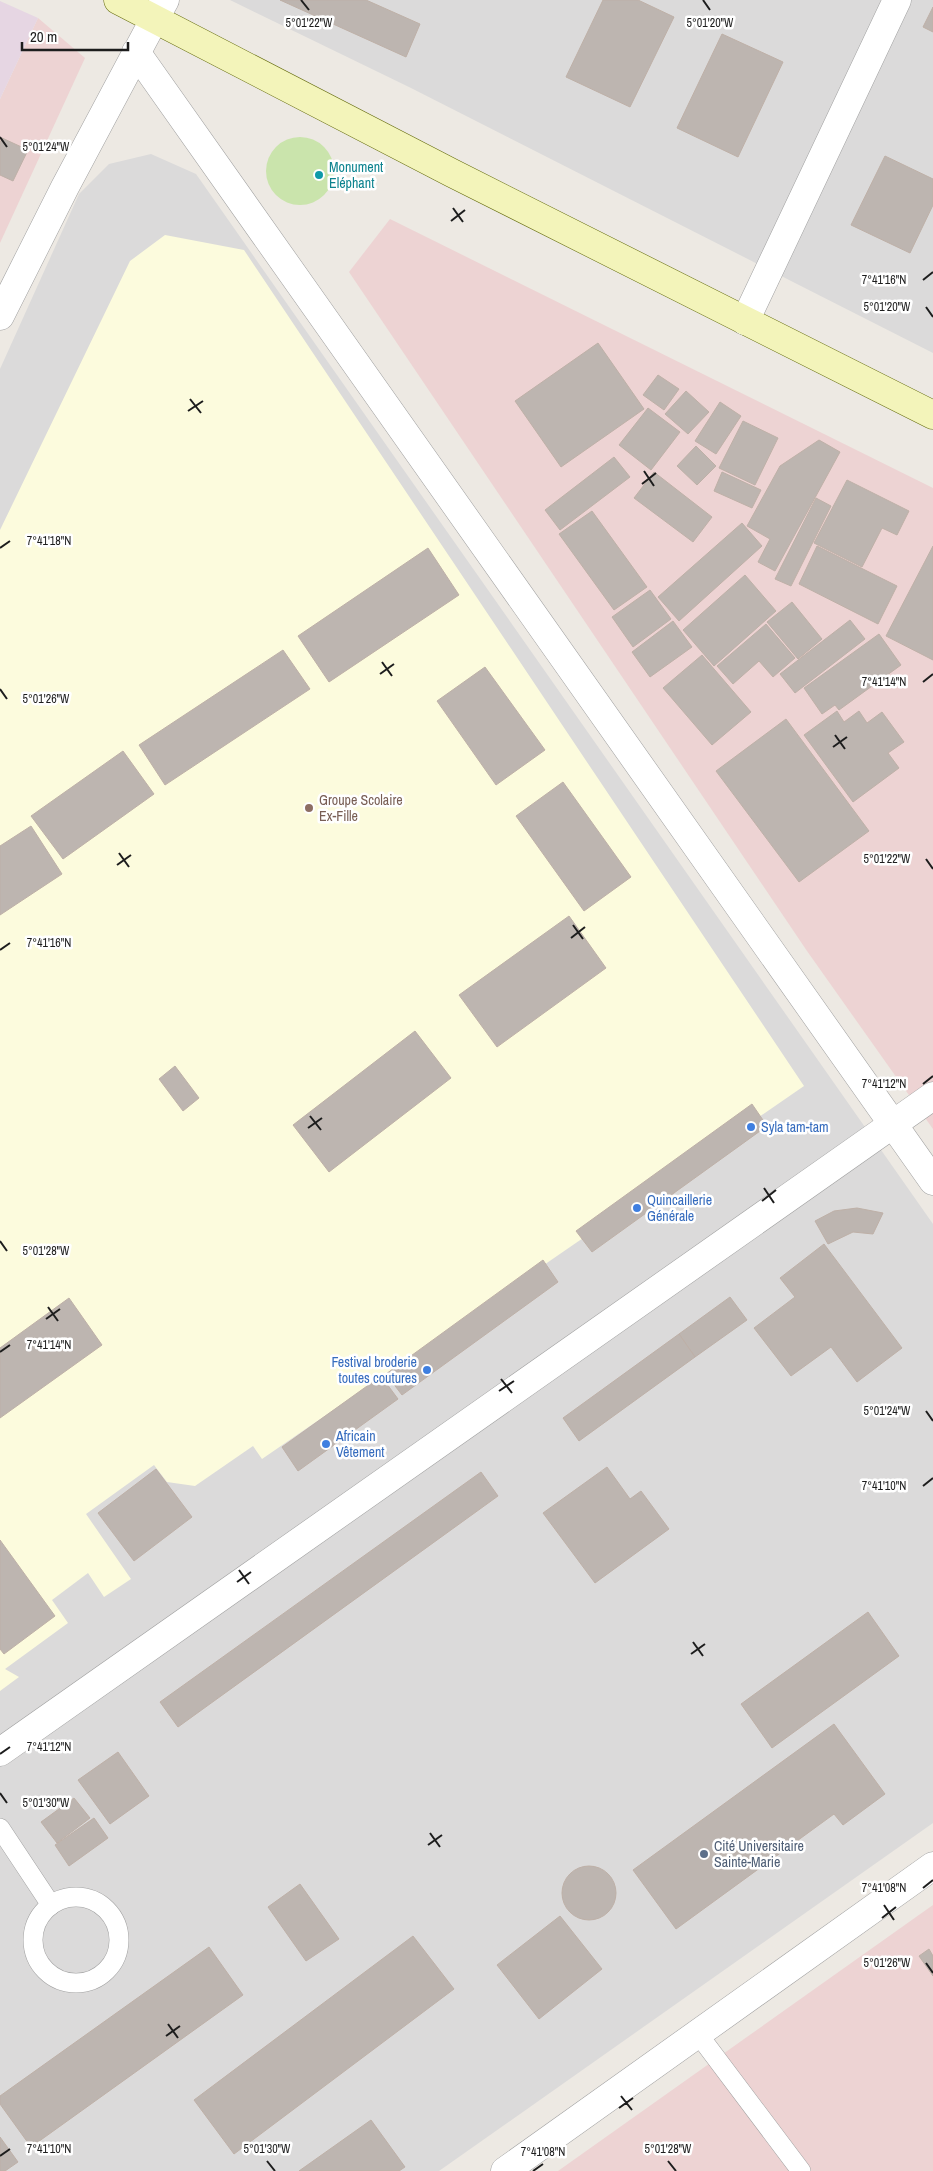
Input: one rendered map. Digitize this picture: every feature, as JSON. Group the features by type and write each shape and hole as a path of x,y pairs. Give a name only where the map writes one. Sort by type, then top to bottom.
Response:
{"main road":[{"path":"118,0 160,9 452,173 933,415"}],"street":[{"path":"745,321 898,0"},
{"path":"0,316 64,187 160,9"},
{"path":"136,52 933,1181"},
{"path":"0,1752 933,1096"},
{"path":"505,2171 933,1866"}],"lane":[{"path":"0,1828 51,1905"},
{"path":"66,1898 83,1898 99,1904 111,1915 118,1930 118,1948 112,1963 101,1975 85,1982 68,1983 52,1977 40,1966 34,1950 33,1934 39,1918 51,1905 66,1898"},
{"path":"698,2034 801,2171"}],"shaded area":[{"path":"230,0 933,0 933,353 411,88"},
{"path":"0,1 38,18 0,99"},
{"path":"38,18 85,58 0,243 0,99"},
{"path":"151,154 196,174 933,1224 933,1823 439,2171 0,2171 0,369 79,194 109,164"},
{"path":"390,219 933,488 933,1129 807,951 349,272"},
{"name":"Groupe Scolaire Ex-Fille","path":"165,235 244,250 804,1086 262,1459 253,1446 195,1486 167,1482 154,1465 86,1514 131,1579 104,1597 88,1573 52,1600 68,1623 5,1669 19,1677 0,1691 0,530 130,261"},
{"path":"933,1905 933,2171 558,2171"}],"green space":[{"path":"300,137 313,140 324,147 331,158 334,171 331,184 324,195 313,202 300,205 287,202 276,195 269,184 266,171 269,158 276,147 287,140"}],"building":[{"path":"280,0 366,0 420,24 406,57"},
{"path":"603,0 638,0 674,17 630,107 566,77"},
{"path":"933,7 933,32 923,27"},
{"path":"722,34 783,62 738,157 677,128"},
{"path":"2,138 28,150 13,181 0,175 0,143"},
{"path":"885,156 933,179 933,205 910,253 851,225"},
{"path":"598,343 644,409 561,467 515,401"},
{"path":"658,375 679,389 664,410 643,395"},
{"path":"686,391 709,412 688,434 665,414"},
{"path":"720,402 741,416 716,454 695,441"},
{"path":"648,408 680,432 651,470 619,445"},
{"path":"743,421 778,438 755,485 719,468"},
{"path":"819,440 840,452 775,571 758,562 770,539 747,526 780,466"},
{"path":"696,446 716,466 697,485 677,466"},
{"path":"614,457 630,477 560,530 545,510"},
{"path":"654,472 712,517 693,542 634,498"},
{"path":"722,472 761,490 752,508 714,491"},
{"path":"847,480 909,511 897,535 882,528 862,567 814,543"},
{"path":"816,498 831,506 791,586 775,579"},
{"path":"592,511 647,587 614,610 559,534"},
{"path":"742,523 762,546 679,621 658,597"},
{"path":"817,546 897,586 878,624 799,584"},
{"path":"933,546 933,660 886,636"},
{"path":"428,548 459,595 329,682 298,636"},
{"path":"745,575 776,611 714,666 683,630"},
{"path":"650,590 671,619 633,647 612,617"},
{"path":"792,602 822,639 798,659 767,622"},
{"path":"850,620 865,639 795,693 780,674"},
{"path":"673,621 692,647 650,677 632,652"},
{"path":"766,624 795,658 773,677 759,661 733,684 717,666"},
{"path":"879,634 901,665 839,710 835,705 822,714 804,688"},
{"path":"283,650 310,689 165,785 139,745"},
{"path":"702,655 751,712 712,745 663,688"},
{"path":"485,667 545,750 496,785 437,701"},
{"path":"837,711 844,722 859,711 867,723 882,712 904,742 888,753 899,768 853,802 804,735"},
{"path":"786,719 869,831 799,882 716,771"},
{"path":"123,751 154,794 63,859 31,816"},
{"path":"563,782 631,877 584,911 516,816"},
{"path":"31,826 62,874 0,915 0,846"},
{"path":"569,916 606,968 497,1047 459,995"},
{"path":"415,1031 451,1078 329,1172 293,1125"},
{"path":"175,1066 199,1098 183,1111 159,1079"},
{"path":"752,1104 767,1126 592,1252 576,1231"},
{"path":"857,1208 883,1213 873,1234 853,1232 828,1244 815,1221 834,1211"},
{"path":"824,1244 902,1348 857,1382 831,1347 791,1376 754,1328 795,1297 780,1278"},
{"path":"543,1260 558,1282 402,1395 386,1374"},
{"path":"730,1297 747,1320 695,1357 679,1334"},
{"path":"69,1298 102,1345 0,1418 0,1348"},
{"path":"679,1334 695,1357 579,1441 563,1418"},
{"path":"381,1376 398,1399 298,1471 282,1447"},
{"path":"607,1467 630,1499 641,1491 669,1529 595,1583 543,1513"},
{"path":"156,1469 192,1517 134,1561 98,1513"},
{"path":"481,1472 498,1496 178,1727 160,1702"},
{"path":"0,1540 55,1616 4,1654 0,1649"},
{"path":"868,1612 899,1656 772,1748 741,1704"},
{"path":"834,1724 885,1794 843,1825 834,1814 676,1929 633,1870"},
{"path":"118,1752 149,1796 110,1824 78,1780"},
{"path":"74,1798 90,1818 57,1843 41,1822"},
{"path":"94,1818 108,1838 69,1866 55,1845"},
{"path":"584,1866 594,1866 608,1874 614,1883 616,1893 614,1903 608,1912 594,1920 584,1920 574,1915 567,1908 562,1898 562,1888 567,1878 574,1871"},
{"path":"300,1884 339,1939 306,1961 268,1907"},
{"path":"560,1916 602,1969 539,2019 497,1965"},
{"path":"413,1936 454,1989 234,2154 194,2100"},
{"path":"209,1947 243,1995 31,2147 0,2104 0,2096"},
{"path":"929,1949 933,1956 933,1976 919,1956"},
{"path":"371,2120 405,2167 399,2171 299,2171"},
{"path":"0,2137 18,2162 5,2171 0,2171"}],"place":[{"name":"Monument Eléphant","path":"319,175"},
{"name":"Groupe Scolaire Ex-Fille","path":"309,808"},
{"name":"Syla tam-tam","path":"751,1127"},
{"name":"Quincaillerie Générale","path":"637,1208"},
{"name":"Festival broderie toutes coutures","path":"427,1370"},
{"name":"Africain Vêtement","path":"326,1444"},
{"name":"Cité Universitaire Sainte-Marie","path":"704,1854"}]}
